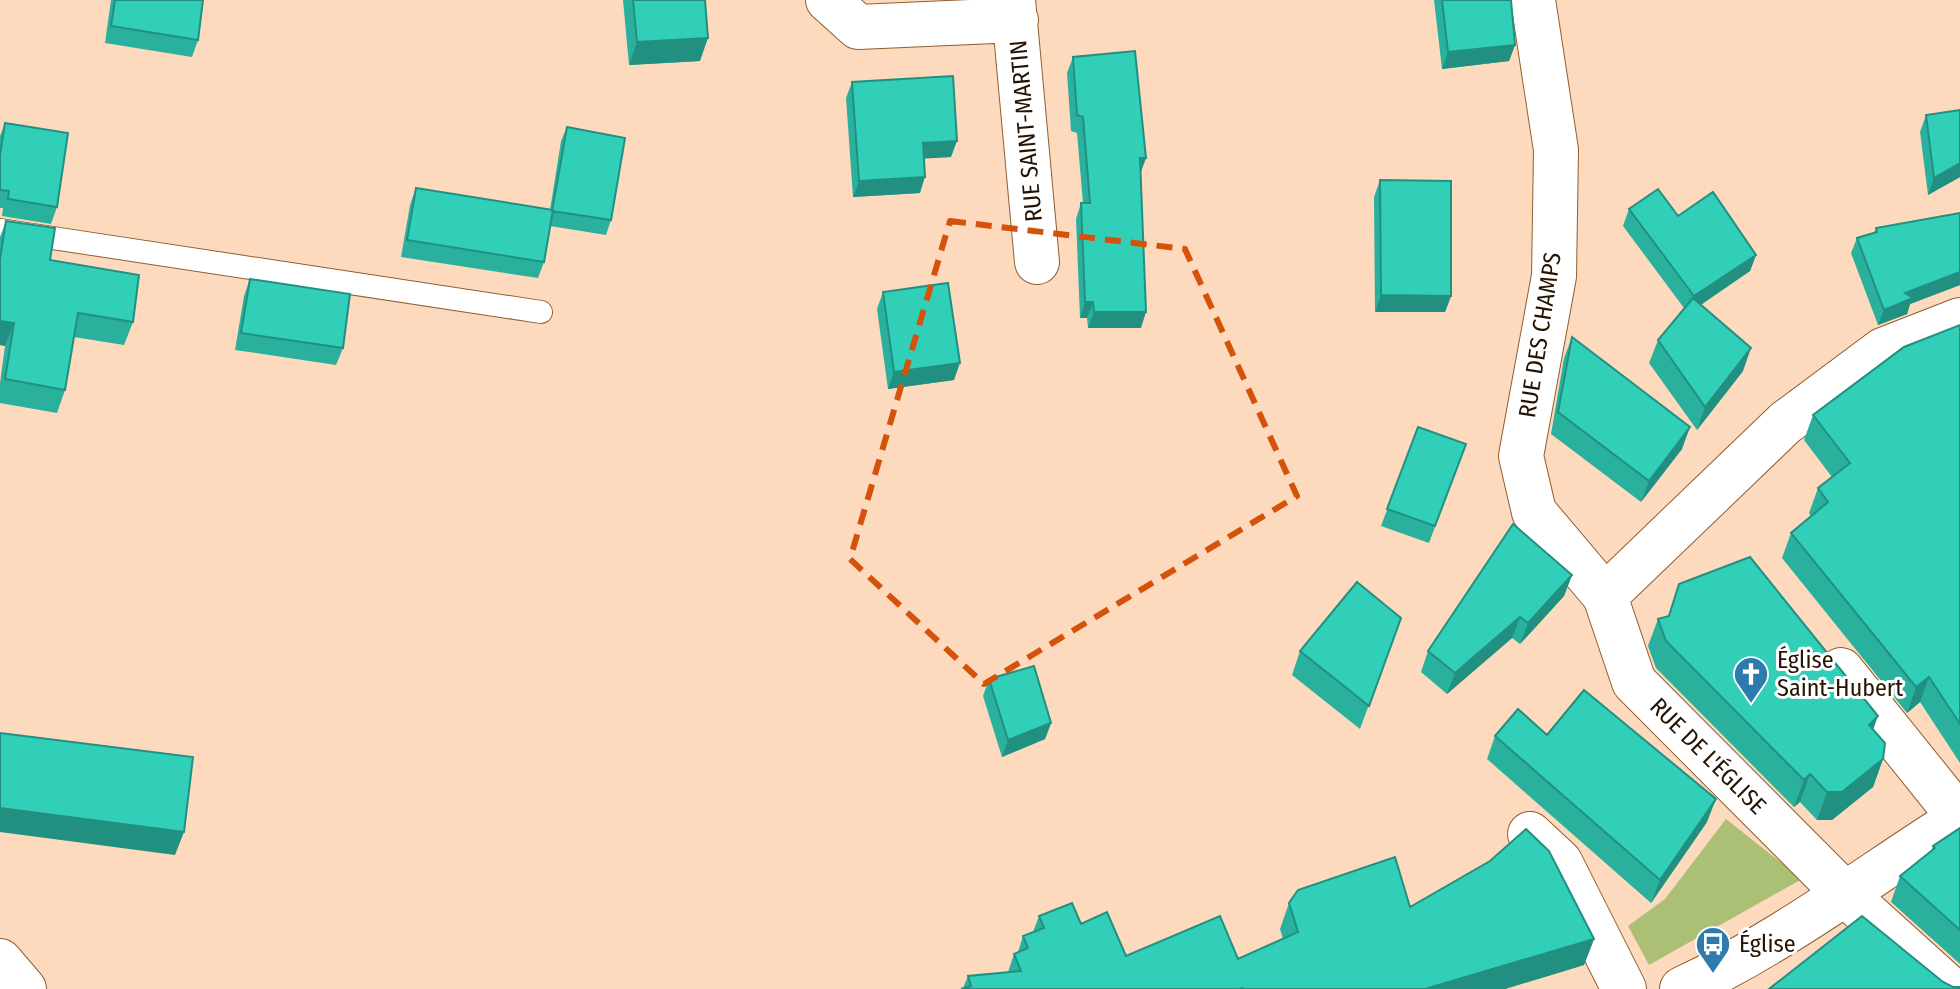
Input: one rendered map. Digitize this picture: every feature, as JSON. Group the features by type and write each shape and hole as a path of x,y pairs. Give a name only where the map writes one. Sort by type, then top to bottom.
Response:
{"street":[{"path":"828,0 858,27 1015,10"},
{"name":"RUE DES CHAMPS","path":"1533,0 1556,150 1554,276 1521,456 1534,512 1605,596"},
{"name":"RUE SAINT-MARTIN","path":"1015,10 1037,262"},
{"path":"1605,596 1785,423 1883,350 1960,320"},
{"name":"RUE DE L'ÉGLISE","path":"1605,596 1634,682 1846,895 1950,989"},
{"path":"1682,989 1713,975 1846,895 1883,867 1960,818 1820,645"},
{"path":"1530,834 1560,862 1624,989"},
{"path":"0,961 24,989"}],"lane":[{"path":"0,230 541,312"}],"highlighted area":[{"path":"950,221 1185,249 1297,496 984,684 850,559"}],"green space":[{"path":"1726,819 1802,879 1649,965 1628,926 1665,899"}],"building":[{"path":"115,0 203,0 198,40 111,26"},
{"path":"633,0 705,0 708,38 637,42"},
{"path":"1442,0 1511,0 1515,45 1448,52"},
{"path":"1135,51 1146,158 1140,158 1146,312 1094,312 1093,302 1085,302 1081,203 1090,203 1083,117 1077,115 1073,57"},
{"path":"953,76 957,141 923,143 925,177 859,181 852,82"},
{"path":"1960,110 1960,163 1934,178 1926,115"},
{"path":"5,123 68,133 57,207 8,199 9,191 0,190 0,155"},
{"path":"567,127 625,138 611,220 552,211"},
{"path":"1380,180 1451,181 1451,296 1381,295"},
{"path":"416,188 553,210 544,262 407,240"},
{"path":"1658,189 1678,216 1713,192 1756,255 1694,296 1629,209"},
{"path":"1960,213 1960,272 1905,293 1913,298 1884,310 1857,238 1877,232 1876,228"},
{"path":"6,221 55,228 50,260 139,275 133,322 78,313 65,390 5,379 14,323 0,321 0,259"},
{"path":"250,279 350,294 343,348 241,333"},
{"path":"948,283 960,363 894,372 883,292"},
{"path":"1693,298 1751,348 1705,407 1658,340"},
{"path":"1960,325 1960,724 1929,677 1916,687 1791,533 1828,502 1818,488 1850,463 1813,415 1904,347"},
{"path":"1572,337 1690,427 1649,481 1558,412"},
{"path":"1418,427 1466,444 1435,526 1387,509"},
{"path":"1513,524 1572,575 1528,623 1520,617 1455,673 1428,651"},
{"name":"Église Saint-Hubert","path":"1750,557 1878,716 1869,725 1885,743 1883,759 1842,792 1827,792 1810,774 1804,780 1666,641 1658,619 1669,616 1679,584"},
{"path":"1357,582 1401,618 1369,706 1300,651"},
{"path":"1034,666 1051,723 1008,740 989,679"},
{"path":"1584,690 1716,799 1660,880 1495,736 1518,709 1547,735"},
{"path":"0,733 193,757 184,832 0,808"},
{"path":"1960,828 1960,930 1900,876 1935,848 1933,846"},
{"path":"1526,829 1549,851 1594,939 1425,989 961,989 971,986 968,976 1021,971 1014,954 1028,948 1023,936 1044,928 1039,916 1072,903 1081,924 1107,912 1126,956 1220,916 1238,959 1298,932 1289,903 1298,890 1395,857 1410,907 1490,861"},
{"path":"1862,916 1943,982 1960,989 1769,989"}],"place":[{"name":"Église Saint-Hubert","path":"1751,705"},
{"name":"Église","path":"1713,975"}]}
